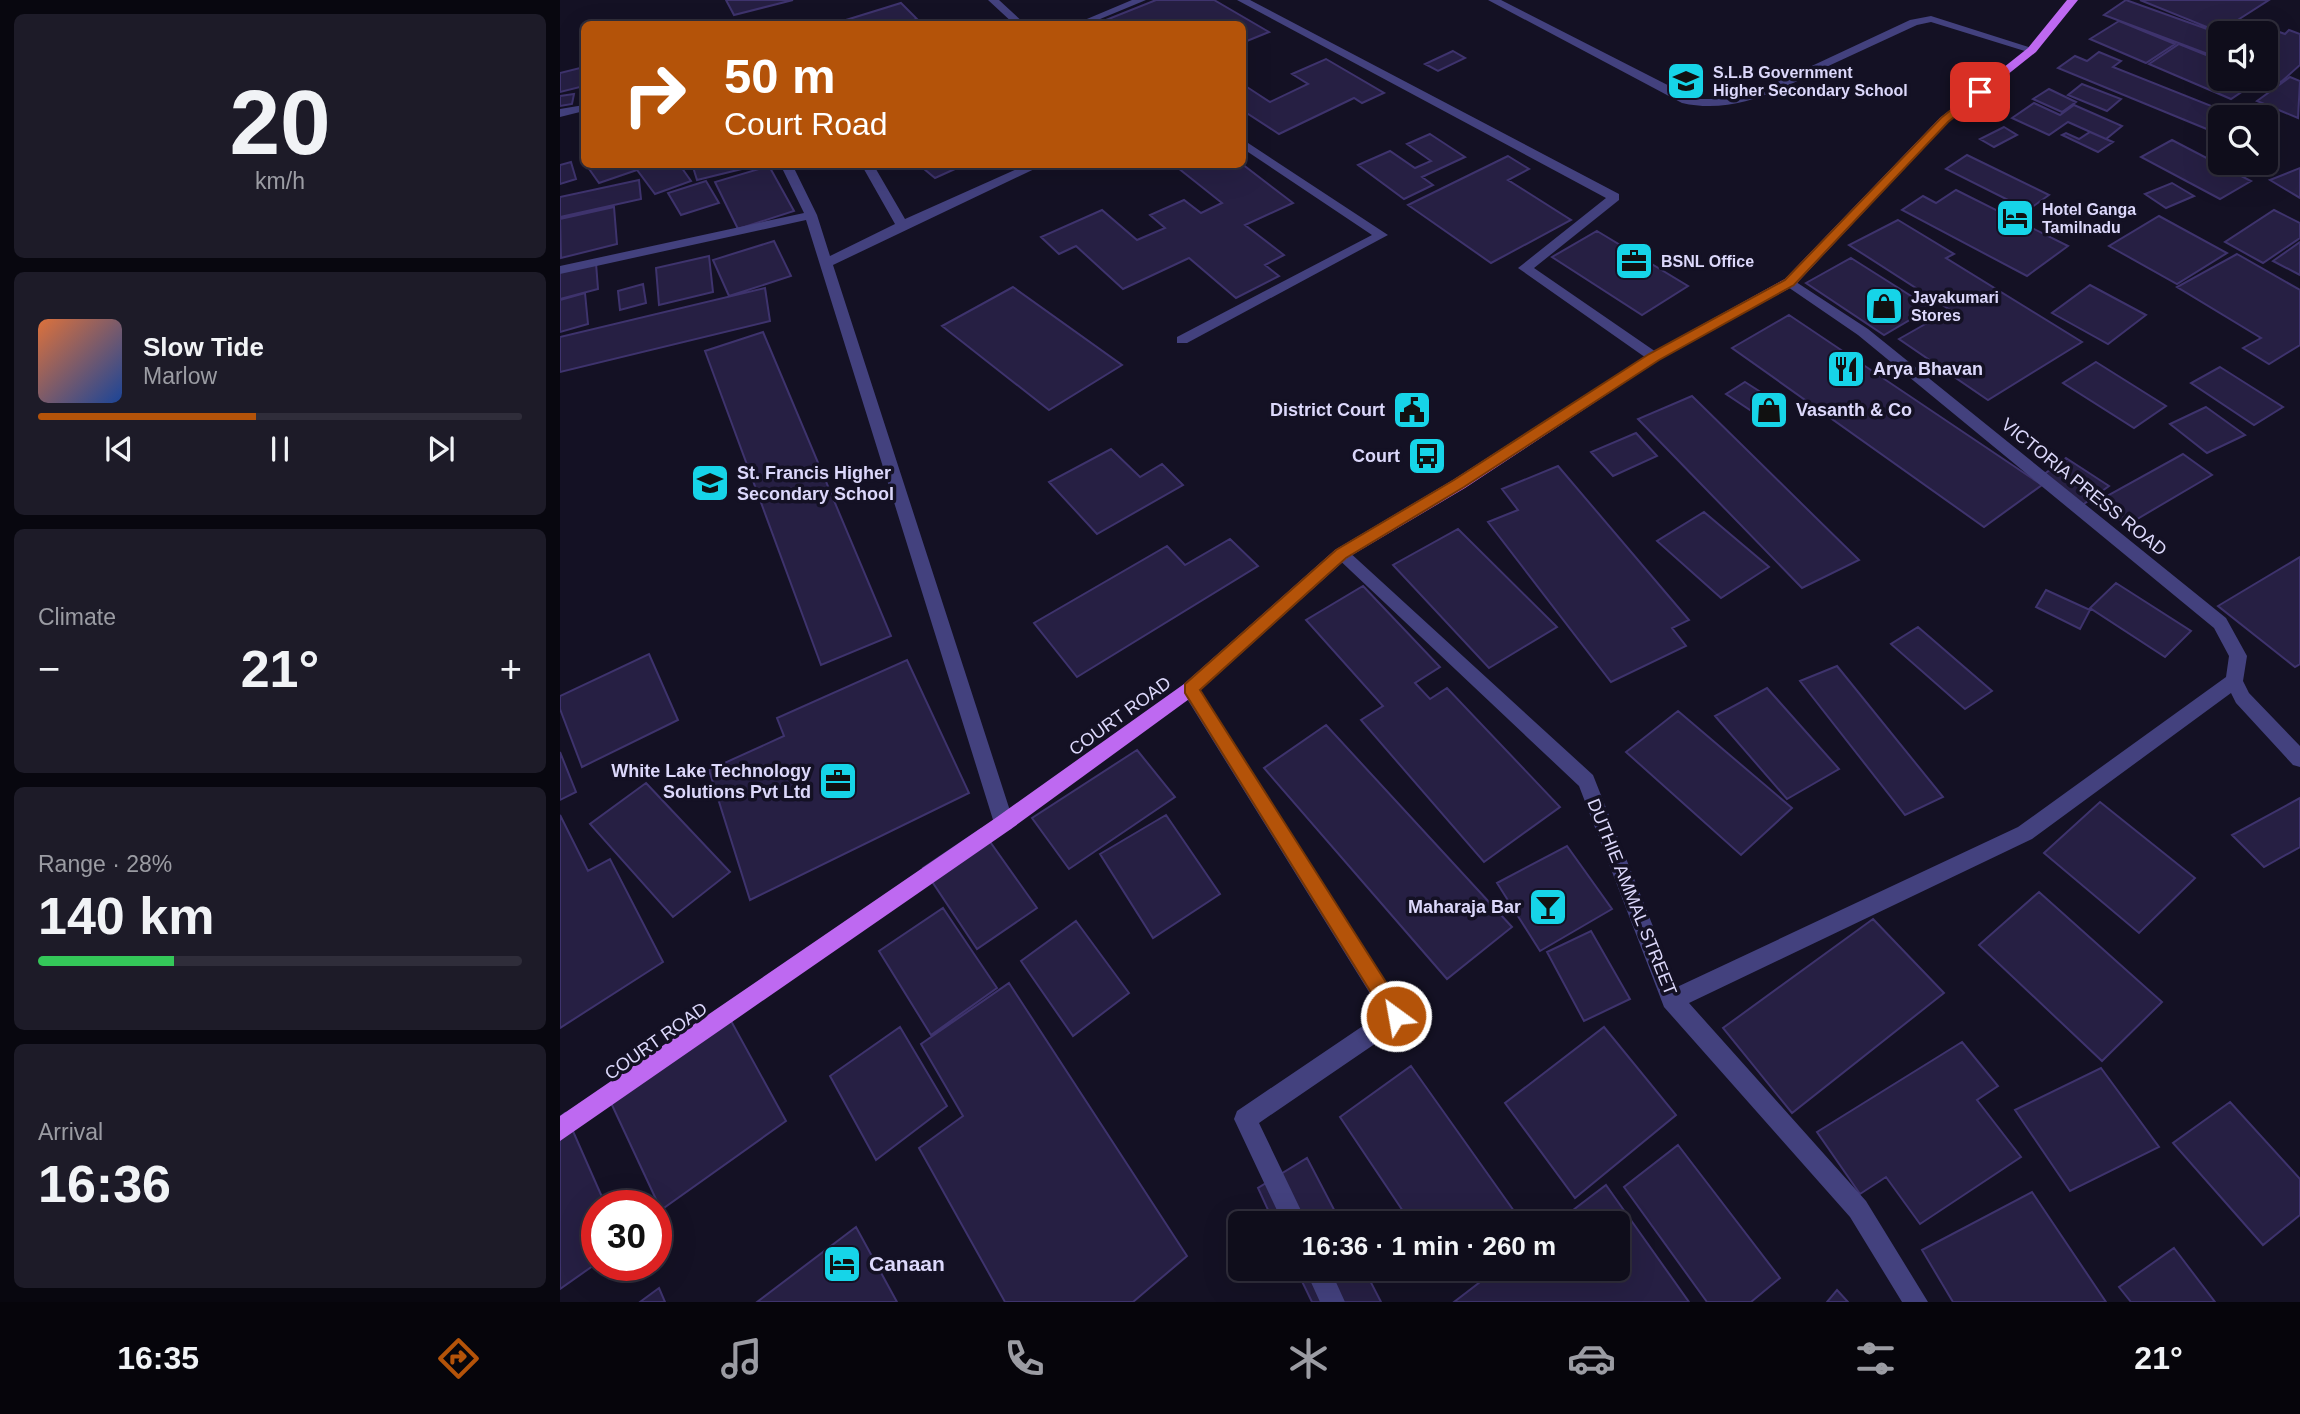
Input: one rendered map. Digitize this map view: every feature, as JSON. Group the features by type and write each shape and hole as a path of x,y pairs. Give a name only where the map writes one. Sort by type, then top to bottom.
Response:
{"main road":[{"name":"COURT ROAD","path":"560,1130 1004,823 1190,689 1341,554 1459,484 1654,357 1790,282 1944,120 2032,50 2073,0"}],"street":[{"path":"993,0 1017,21"},
{"path":"1088,21 1141,0"},
{"path":"1242,0 1615,197 1525,268 1654,357"},
{"path":"1493,0 1686,101 1707,105 1732,103 1758,95 1914,22 1931,19 2032,50"},
{"path":"560,113 581,109"},
{"path":"1182,340 1381,235 1246,145"},
{"path":"788,168 811,215 1004,823"},
{"path":"869,168 902,225"},
{"path":"826,263 902,225 1030,168"},
{"path":"560,270 811,215"},
{"name":"VICTORIA PRESS ROAD","path":"1790,282 1863,332 2220,623 2238,656 2234,681 2249,709 2300,759"},
{"name":"DUTHIE AMMAL STREET","path":"1341,554 1586,781 1672,1000 1858,1209 1916,1302"},
{"path":"1672,1000 2025,833 2234,681"},
{"path":"1190,689 1396,1016 1245,1119 1289,1211"},
{"path":"1323,1281 1333,1302"}],"building":[{"path":"726,0 793,0 734,15"},
{"path":"1156,0 1214,0 1269,32 1246,41 1246,21 1104,21"},
{"path":"2126,0 2208,29 2208,54 2104,15"},
{"path":"2140,0 2269,0 2236,21 2208,21 2208,28"},
{"path":"901,3 917,19 910,21 843,21"},
{"path":"2119,21 2175,44 2146,63 2090,39"},
{"path":"2289,30 2300,34 2300,65 2281,82 2278,81 2278,31 2285,34"},
{"path":"2179,44 2208,56 2208,89 2149,64"},
{"path":"1453,51 1465,58 1438,71 1425,64"},
{"path":"2099,52 2121,61 2113,67 2209,105 2208,130 2058,68 2075,56 2087,61"},
{"path":"1326,59 1384,93 1362,103 1354,98 1279,134 1246,113 1246,87 1270,102 1308,84 1292,74"},
{"path":"581,68 581,87 560,92 560,73"},
{"path":"2290,77 2300,81 2298,118 2278,110 2278,105 2267,105 2257,101 2271,91 2278,91 2278,86"},
{"path":"2082,84 2121,99 2107,111 2068,95"},
{"path":"2049,89 2076,102 2062,112 2033,99"},
{"path":"2212,91 2243,91 2231,99"},
{"path":"574,94 572,104 560,106 560,96"},
{"path":"2034,103 2060,115 2074,105 2122,126 2106,139 2068,122 2049,135 2012,118"},
{"path":"2004,127 2017,135 1994,147 1980,139"},
{"path":"2090,132 2113,142 2098,152 2062,135 2066,133 2079,139"},
{"path":"1430,134 1465,157 1422,177 1433,185 1404,199 1358,165 1390,151 1415,168 1431,161 1407,144"},
{"path":"2172,140 2208,159 2208,175 2239,175 2251,181 2220,199 2141,157"},
{"path":"1967,155 2049,195 2028,210 1946,169"},
{"path":"1508,156 1529,169 1508,180 1571,220 1491,263 1408,205"},
{"path":"571,162 576,179 560,184 560,165"},
{"path":"1246,167 1293,203 1245,225 1284,255 1265,265 1279,276 1236,298 1189,258 1123,289 1076,246 1059,254 1041,237 1102,210 1137,240 1165,228 1150,215 1184,200 1201,213 1222,203 1178,168"},
{"path":"588,168 682,168 691,181 655,194 637,170 599,183"},
{"path":"693,168 746,168 697,180"},
{"path":"770,168 794,211 738,229 715,182"},
{"path":"923,168 957,168 935,178"},
{"path":"2300,168 2300,198 2270,180"},
{"path":"639,180 641,199 560,217 560,197"},
{"path":"706,181 719,203 681,215 668,193"},
{"path":"2172,183 2194,196 2166,208 2145,194"},
{"path":"1956,190 2068,246 2027,276 1902,210 1923,196 1936,203"},
{"path":"614,207 617,244 561,258 560,219"},
{"path":"2274,210 2300,223 2300,238 2263,263 2225,242"},
{"path":"2159,216 2227,253 2177,284 2109,246"},
{"path":"1898,220 1954,254 1946,258 2082,342 1988,400 1899,339 1950,310 1849,245"},
{"path":"1597,231 1688,286 1642,315 1552,257"},
{"path":"774,241 791,276 729,296 713,260"},
{"path":"2300,242 2300,275 2273,261"},
{"path":"2237,254 2300,290 2300,345 2269,364 2243,348 2261,338 2177,287"},
{"path":"709,256 713,292 659,305 656,268"},
{"path":"1851,258 1930,308 1884,335 1806,283"},
{"path":"596,263 598,289 560,299 560,271"},
{"path":"643,284 646,303 620,310 618,291"},
{"path":"2090,285 2146,315 2108,344 2052,313"},
{"path":"1013,287 1122,365 1049,410 942,326"},
{"path":"765,288 770,321 560,372 560,337"},
{"path":"585,293 588,324 560,332 560,300"},
{"path":"1789,315 2042,485 1984,527 1732,348"},
{"path":"763,332 891,636 821,665 705,351"},
{"path":"2096,362 2166,406 2134,428 2063,383"},
{"path":"2220,367 2283,407 2254,425 2191,383"},
{"path":"1745,382 1784,407 1765,420 1726,394"},
{"path":"1692,396 1859,560 1802,588 1638,419"},
{"path":"2206,407 2245,435 2207,453 2170,424"},
{"path":"1636,433 1657,456 1613,476 1591,452"},
{"path":"1111,449 1140,477 1162,464 1183,485 1097,534 1049,482"},
{"path":"2183,454 2212,475 2127,525 2096,502"},
{"path":"2066,458 2109,486 2081,506 2039,478"},
{"path":"1558,466 1689,620 1672,628 1686,646 1611,682 1488,522 1518,510 1502,489"},
{"path":"1704,512 1769,567 1721,598 1657,541"},
{"path":"1458,529 1557,627 1489,668 1393,565"},
{"path":"1230,539 1258,566 1077,677 1034,623 1167,546 1185,565"},
{"path":"2300,557 2300,664 2295,667 2218,606"},
{"path":"2116,583 2191,631 2165,657 2090,608"},
{"path":"1363,586 1440,667 1415,683 1430,699 1447,688 1560,807 1484,862 1361,720 1383,706 1306,620"},
{"path":"2046,590 2090,610 2080,629 2036,607"},
{"path":"1918,627 1992,691 1965,709 1891,644"},
{"path":"649,654 678,720 582,767 560,709 560,696"},
{"name":"White Lake Technology Solutions Pvt Ltd","path":"907,660 969,793 750,900 709,770 784,736 777,718"},
{"path":"1837,666 1943,797 1905,815 1800,681"},
{"path":"1767,688 1839,769 1787,799 1715,716"},
{"path":"1678,711 1792,808 1741,855 1626,752"},
{"path":"1326,725 1512,927 1447,979 1264,768"},
{"path":"1137,750 1175,797 1069,869 1032,818"},
{"path":"560,752 576,792 560,800"},
{"path":"646,783 730,872 673,917 590,824"},
{"path":"2300,798 2300,847 2264,867 2232,835"},
{"path":"2100,802 2195,878 2139,933 2044,853"},
{"path":"560,815 588,871 610,859 663,962 560,1028"},
{"path":"1166,815 1220,894 1153,938 1100,854"},
{"path":"981,829 1037,908 977,949 923,868"},
{"path":"1567,846 1612,909 1540,951 1497,883"},
{"path":"2039,892 2162,1002 2102,1061 1979,945"},
{"path":"943,908 997,988 931,1035 879,951"},
{"path":"1873,919 1944,993 1792,1113 1723,1028"},
{"path":"1076,921 1129,993 1073,1036 1021,961"},
{"path":"1591,931 1630,999 1584,1021 1547,952"},
{"path":"1009,983 1187,1256 1133,1302 1005,1302 919,1148 963,1116 921,1044"},
{"path":"725,1010 786,1121 672,1202 672,1190 652,1190 605,1090"},
{"path":"900,1027 947,1106 876,1160 830,1076"},
{"path":"1604,1027 1676,1115 1575,1198 1505,1103"},
{"path":"1962,1042 1998,1086 1977,1100 2021,1157 1920,1224 1886,1177 1860,1194 1817,1132"},
{"path":"1411,1066 1514,1211 1403,1211 1340,1117"},
{"path":"2101,1068 2159,1147 2070,1191 2015,1110"},
{"path":"2230,1102 2300,1179 2300,1215 2263,1245 2173,1143"},
{"path":"565,1113 599,1190 581,1190 581,1274 560,1289 560,1117"},
{"path":"1678,1145 1780,1278 1751,1302 1707,1302 1624,1187"},
{"path":"1307,1158 1335,1211 1269,1211 1258,1188"},
{"path":"1606,1185 1624,1211 1572,1211"},
{"path":"2032,1192 2106,1302 1953,1302 1922,1250"},
{"path":"1630,1219 1689,1302 1454,1302 1481,1281 1630,1281"},
{"name":"Canaan","path":"856,1227 897,1302 757,1302"},
{"path":"2174,1248 2215,1302 2131,1302 2119,1287"},
{"path":"1302,1281 1370,1281 1381,1302 1312,1302"},
{"path":"659,1288 665,1302 640,1302"},
{"path":"1837,1290 1848,1302 1827,1302"}],"place":[{"name":"S.L.B Government Higher Secondary School","path":"1686,81"},
{"name":"Hotel Ganga Tamilnadu","path":"2015,218"},
{"name":"BSNL Office","path":"1634,261"},
{"name":"Jayakumari Stores","path":"1884,306"},
{"name":"Arya Bhavan","path":"1846,369"},
{"name":"District Court","path":"1412,410"},
{"name":"Vasanth & Co","path":"1769,410"},
{"name":"Court","path":"1427,456"},
{"name":"St. Francis Higher Secondary School","path":"710,483"},
{"name":"White Lake Technology Solutions Pvt Ltd","path":"838,781"},
{"name":"Maharaja Bar","path":"1548,907"},
{"name":"Canaan","path":"842,1264"}],"route":[{"path":"1396,1016 1190,689 1341,554 1459,484 1654,357 1790,282 1944,120 1980,92"}]}
